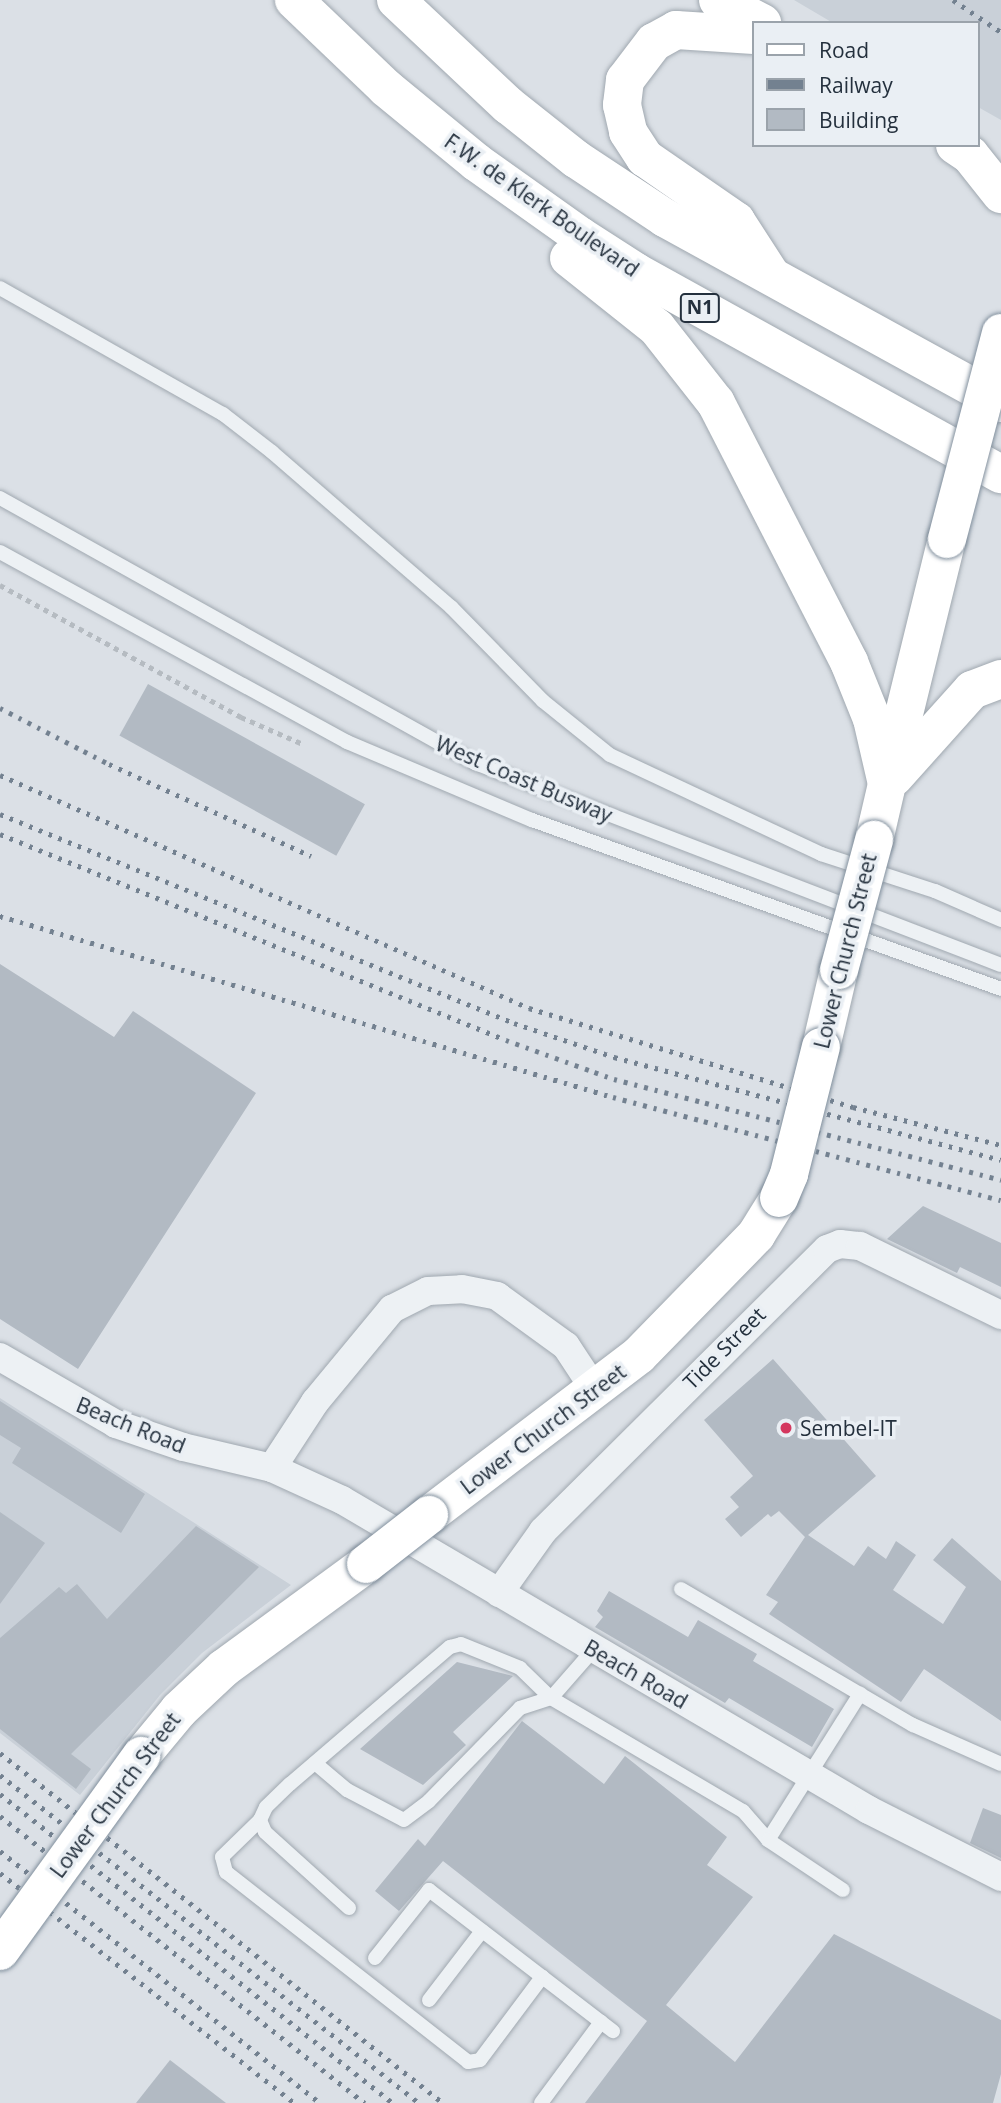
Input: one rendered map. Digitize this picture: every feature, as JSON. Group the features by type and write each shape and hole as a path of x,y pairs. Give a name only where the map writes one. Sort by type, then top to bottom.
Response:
{"main road":[{"name":"F.W. de Klerk Boulevard","path":"294,0 386,88 475,162 636,272 1001,474"},
{"path":"396,0 508,106 576,159 665,218 1001,403"},
{"path":"718,0 758,21"},
{"path":"752,35 676,30 654,42 636,60 625,80 622,105 628,132 645,158 736,221 773,277"},
{"path":"958,147 970,155 1001,194"},
{"path":"475,162 509,211 632,305 698,375 734,436 849,663 872,719 887,784"},
{"name":"Lower Church Street","path":"0,1951 141,1756 179,1710 224,1668 595,1390 690,1308 756,1235 779,1198 789,1174 1001,333"},
{"path":"887,784 972,690 1001,679"}],"street":[{"name":"Tide Street","path":"499,1593 543,1531 827,1249 840,1244 860,1246 1001,1315"},
{"path":"272,1468 315,1402 392,1310 428,1291 462,1289 506,1302 566,1346 595,1390"},
{"name":"Beach Road","path":"0,1357 116,1424 183,1447 272,1468 342,1500 807,1774 965,1862 1001,1877"}],"lane":[{"path":"0,288 223,414 272,452 451,607 543,701 610,754 821,854 935,891 1001,920"},
{"name":"West Coast Busway","path":"0,498 475,763 1001,965"},
{"name":"West Coast Busway","path":"0,552 238,686 358,747 545,825 1001,989"},
{"path":"681,1589 913,1725 1001,1765"},
{"path":"542,1977 480,2060 468,2062 226,1872 222,1857 260,1820 265,1807 450,1647 461,1644 520,1668 551,1698 743,1811 768,1840 843,1890"},
{"path":"315,1763 347,1790 404,1820 429,1801 520,1708 551,1698 594,1649"},
{"path":"768,1840 807,1774 860,1694"},
{"path":"260,1820 265,1832 349,1908"},
{"path":"375,1958 429,1891 613,2031"},
{"path":"429,2000 482,1931"},
{"path":"541,2103 601,2022"}],"shaded area":[{"path":"794,0 1001,0 1001,120 980,108 980,21 830,21"},
{"path":"0,1398 291,1585 202,1653 160,1695 80,1795 0,1733"}],"building":[{"path":"148,684 365,804 336,856 119,736"},
{"path":"0,964 114,1037 133,1011 256,1093 78,1369 0,1319"},
{"path":"923,1206 1001,1243 1001,1287 960,1267 957,1273 887,1239"},
{"path":"773,1359 876,1476 808,1535 854,1566 868,1546 886,1559 896,1541 916,1555 893,1590 943,1624 966,1587 933,1560 952,1538 1001,1581 1001,1721 924,1669 901,1702 769,1614 778,1602 766,1595 805,1537 779,1511 771,1517 768,1514 741,1537 725,1519 739,1507 730,1497 753,1476 704,1420"},
{"path":"0,1401 145,1494 121,1533 12,1463 21,1448 0,1435"},
{"path":"0,1512 45,1543 0,1604"},
{"path":"196,1526 259,1567 71,1754 91,1769 76,1789 0,1729 0,1638 59,1587 66,1593 77,1584 107,1619"},
{"path":"609,1591 688,1637 698,1620 757,1654 753,1661 834,1709 812,1747 729,1698 725,1703 595,1627 603,1617 597,1611"},
{"path":"457,1662 513,1676 453,1732 466,1745 423,1785 360,1749"},
{"path":"522,1721 604,1784 625,1756 727,1837 707,1865 753,1897 666,2005 735,2062 834,1934 1001,2020 1001,2074 993,2103 585,2103 647,2021 443,1861 399,1911 375,1891 418,1839 425,1846"},
{"path":"983,1808 1001,1815 1001,1858 970,1843"},
{"path":"170,2060 226,2103 136,2103"}],"railway":[{"path":"953,0 1001,32"},
{"path":"0,708 109,764 311,856"},
{"path":"0,775 529,1008 853,1107 1001,1145"},
{"path":"0,814 514,1023 614,1057 1001,1160"},
{"path":"0,834 506,1040 614,1079 1001,1180"},
{"path":"0,916 613,1097 1001,1200"},
{"path":"0,1753 443,2103"},
{"path":"0,1775 419,2103"},
{"path":"0,1794 392,2103"},
{"path":"0,1816 365,2103"},
{"path":"0,1851 320,2103"},
{"path":"0,1873 294,2103"}],"place":[{"name":"Sembel-IT","path":"786,1428"}]}
